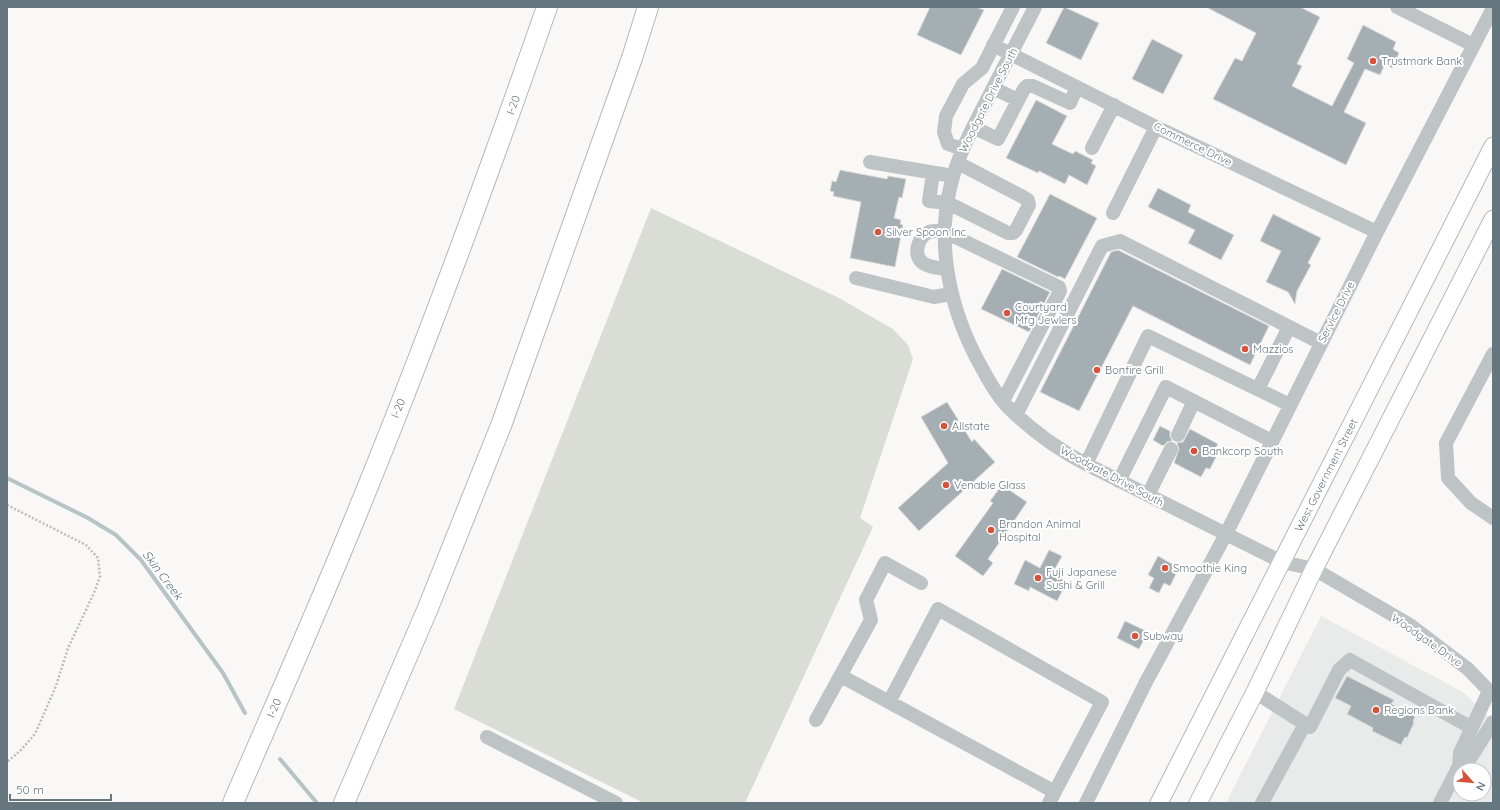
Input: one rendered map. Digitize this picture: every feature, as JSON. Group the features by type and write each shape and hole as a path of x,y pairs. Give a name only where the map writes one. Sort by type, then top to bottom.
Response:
{"highway":[{"name":"I-20","path":"234,803 355,518 435,315 477,204 547,7"},
{"path":"344,803 428,608 502,422 632,58 648,7"}],"main road":[{"name":"West Government Street","path":"1159,803 1493,146"},
{"path":"1198,803 1314,569 1493,219"}],"street":[{"path":"962,149 948,144 944,132 946,116 963,84 982,68 1013,7 1032,12"},
{"path":"1397,7 1473,45"},
{"name":"Service Drive","path":"1086,803 1146,682 1226,534 1377,232 1493,8"},
{"name":"Woodgate Drive South","path":"1032,12 973,126 962,149 955,170 948,203 945,232 947,269 951,294 958,317 973,353 991,384 1003,401 1016,415 1035,431 1060,450 1226,534"},
{"name":"Commerce Drive","path":"993,45 1156,127 1377,232"},
{"path":"973,126 998,139 1027,86 1033,86 1070,103 1077,87"},
{"path":"993,88 1018,100"},
{"path":"1092,148 1114,105"},
{"path":"1113,213 1156,127"},
{"path":"870,162 933,173 955,170 1023,197 1028,200 1029,205 1016,230 1013,233 1008,233 948,203 930,201 933,173"},
{"path":"947,269 932,267 924,264 920,260 917,254 920,240 928,232 935,230 945,232 1059,287 1060,291 1003,401"},
{"path":"1016,415 1102,246 1120,241 1321,343"},
{"path":"856,278 934,297 951,294"},
{"path":"1258,389 1289,327"},
{"path":"1086,464 1148,336 1290,405"},
{"path":"1493,354 1446,443 1448,478 1471,503 1493,518"},
{"path":"1119,481 1166,387 1272,441"},
{"path":"1178,435 1194,401"},
{"path":"1148,495 1171,449"},
{"path":"1226,534 1282,562 1314,569"},
{"path":"816,720 871,620 866,600 885,563 921,583"},
{"name":"Woodgate Drive","path":"1314,569 1410,625 1468,669 1491,693"},
{"path":"841,676 889,702 1052,798 1102,702 938,609 889,702"},
{"path":"1310,726 1339,670 1350,660 1472,728"},
{"path":"1254,692 1305,724 1262,803"},
{"path":"1459,762 1460,753 1491,693"},
{"path":"1465,762 1471,758 1493,722"},
{"path":"487,737 616,803"},
{"path":"1440,803 1452,780"}],"path":[{"path":"7,505 86,545 98,558 100,577 71,641 56,686 35,734 20,751 7,762"}],"shaded area":[{"path":"651,208 839,298 893,329 908,345 913,359 860,518 873,527 745,803 644,803 454,709"},
{"path":"1321,616 1463,692 1493,721 1493,803 1226,803"}],"building":[{"path":"930,7 976,7 984,10 961,55 917,35"},
{"path":"1064,7 1099,23 1081,60 1046,43"},
{"path":"1206,7 1300,7 1320,17 1297,64 1302,66 1292,86 1332,106 1354,63 1347,59 1363,25 1396,42 1393,49 1399,53 1392,68 1385,64 1380,75 1365,69 1344,112 1366,123 1346,165 1213,99 1235,58 1242,61 1256,33"},
{"path":"1152,39 1183,55 1163,94 1132,79"},
{"path":"1036,100 1067,116 1052,144 1073,154 1075,151 1093,160 1091,163 1096,166 1087,185 1069,175 1065,184 1039,171 1038,173 1006,158"},
{"path":"840,170 887,179 888,176 906,179 902,198 899,197 894,218 901,220 900,224 903,225 895,267 850,258 861,202 833,196 834,192 830,191 832,181 836,182"},
{"path":"1158,188 1191,205 1188,212 1234,235 1221,260 1188,243 1195,230 1148,207"},
{"path":"1050,194 1097,218 1065,279 1017,257"},
{"path":"1273,214 1321,238 1308,263 1311,265 1297,291 1295,304 1288,292 1266,282 1281,251 1260,241"},
{"path":"1118,250 1269,326 1250,365 1133,306 1079,411 1040,392 1111,252"},
{"path":"1002,269 1050,292 1029,332 981,309"},
{"name":"Venable Glass","path":"947,402 972,442 974,439 995,462 919,531 898,508 948,463 921,417"},
{"path":"1160,426 1170,431 1172,441 1167,442 1163,446 1153,440"},
{"name":"Bankcorp South","path":"1190,429 1218,444 1213,453 1217,455 1210,469 1206,468 1201,477 1174,463 1179,449 1177,443 1183,442"},
{"name":"Brandon Animal Hospital","path":"1002,485 1027,502 988,559 993,563 983,576 955,556 993,503 990,501"},
{"name":"Fuji Japanese Sushi & Grill","path":"1049,550 1062,556 1052,574 1067,582 1057,601 1030,587 1029,591 1014,584 1025,560 1040,568"},
{"path":"1158,556 1179,568 1170,586 1164,583 1159,593 1149,588 1154,578 1148,575"},
{"path":"1125,621 1148,632 1139,649 1117,638"},
{"name":"Regions Bank","path":"1347,676 1394,700 1391,704 1415,716 1414,723 1407,738 1405,737 1401,745 1372,731 1373,728 1347,714 1351,706 1335,698"}],"waterway":[{"name":"Skin Creek","path":"7,478 88,518 116,535 141,560 223,673 245,713"},
{"name":"Skin Creek","path":"280,759 317,803"}],"place":[{"name":"Trustmark Bank","path":"1373,61"},
{"name":"Silver Spoon Inc","path":"878,232"},
{"name":"Courtyard Mfg Jewlers","path":"1007,313"},
{"name":"Mazzios","path":"1245,349"},
{"name":"Bonfire Grill","path":"1097,370"},
{"name":"Allstate","path":"944,426"},
{"name":"Bankcorp South","path":"1194,451"},
{"name":"Venable Glass","path":"946,485"},
{"name":"Brandon Animal Hospital","path":"991,530"},
{"name":"Smoothie King","path":"1165,568"},
{"name":"Fuji Japanese Sushi & Grill","path":"1038,578"},
{"name":"Subway","path":"1135,636"},
{"name":"Regions Bank","path":"1376,710"}]}
